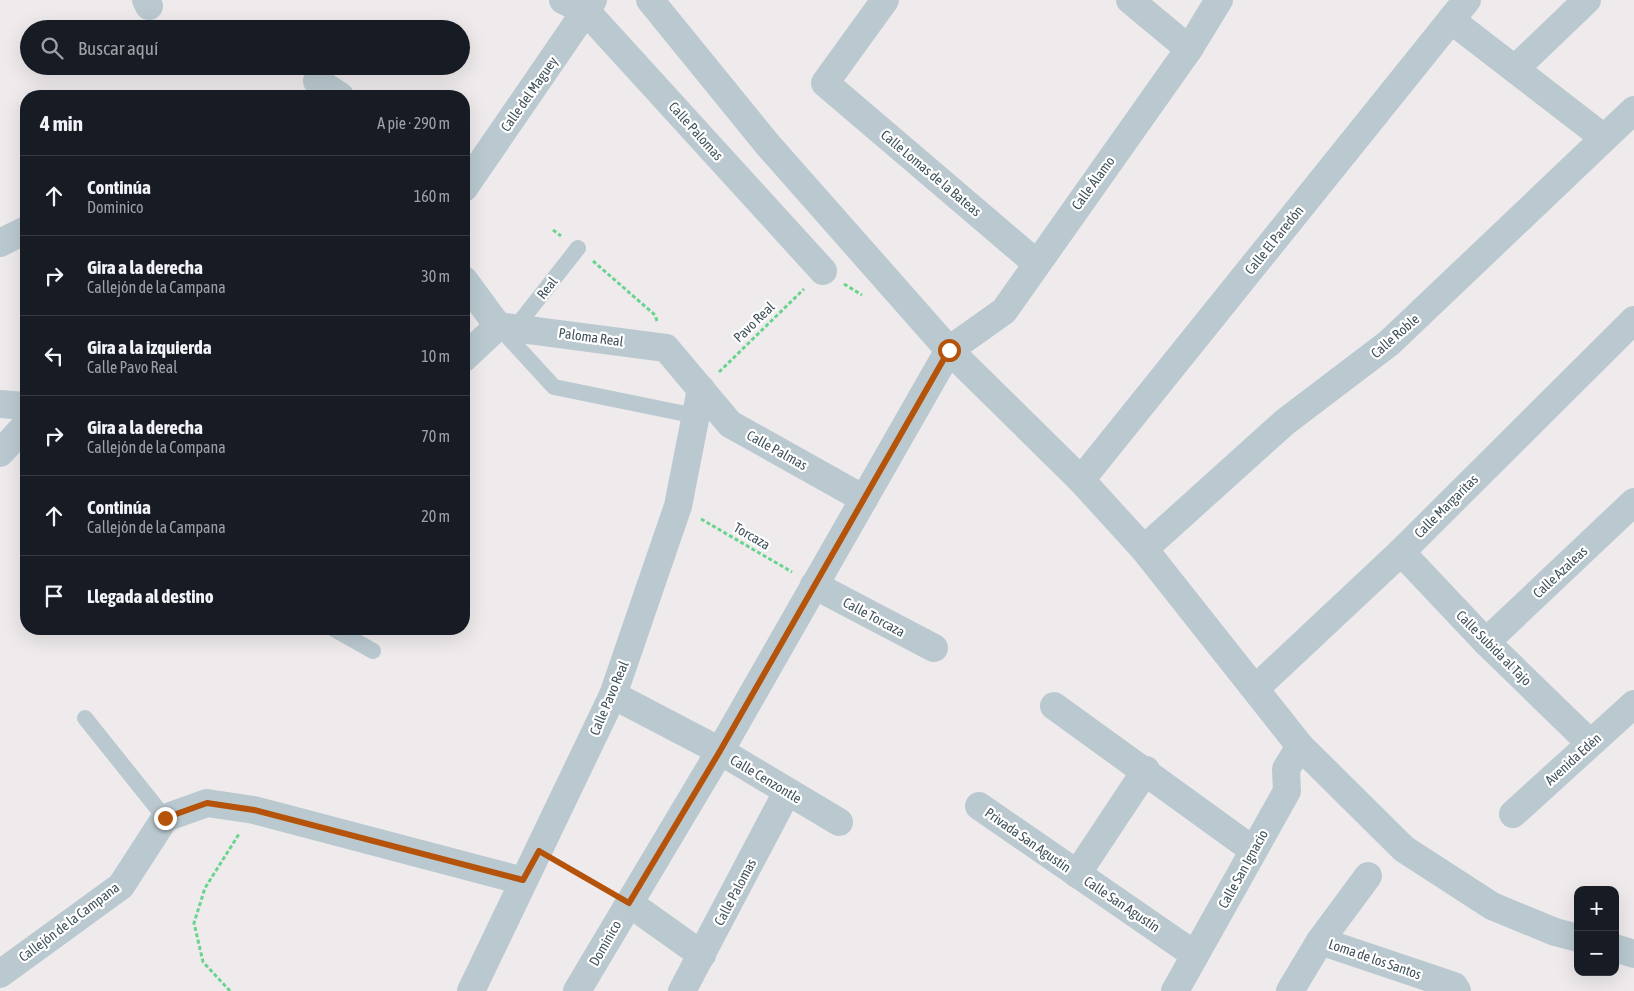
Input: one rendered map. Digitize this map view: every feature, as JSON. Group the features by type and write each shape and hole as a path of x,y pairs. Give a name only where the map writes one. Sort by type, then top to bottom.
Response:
{"street":[{"path":"650,0 768,145 949,350 1081,480 1144,549 1300,746 1404,849 1492,906 1555,932 1574,937"},
{"name":"Calle Lomas de la Bateas","path":"885,0 825,83 1036,263"},
{"path":"1130,0 1189,48"},
{"name":"Calle Álamo","path":"949,350 1004,311 1189,48 1219,0"},
{"path":"1514,69 1587,0"},
{"name":"Calle del Maguey","path":"470,179 581,4"},
{"name":"Calle Palomas","path":"581,4 823,271"},
{"path":"1459,10 1514,69 1604,138"},
{"name":"Calle El Paredón","path":"1081,480 1459,10"},
{"path":"317,81 331,90"},
{"name":"Calle Roble","path":"1144,549 1285,422 1389,343 1634,110"},
{"path":"0,243 20,233"},
{"path":"470,287 507,327 470,354"},
{"name":"Calle Margaritas","path":"1255,689 1401,552 1634,320"},
{"name":"Paloma Real","path":"507,327 666,348"},
{"path":"666,348 701,389"},
{"name":"Dominico","path":"577,991 720,751 949,350"},
{"name":"Calle Pavo Real","path":"471,991 613,695 678,506 701,389"},
{"name":"Calle Palmas","path":"701,389 730,424 864,499"},
{"path":"0,404 20,406"},
{"path":"0,453 20,431"},
{"name":"Calle Azaleas","path":"1486,642 1634,502"},
{"name":"Calle Subida al Tajo","path":"1401,552 1486,642 1590,743"},
{"name":"Calle Torcaza","path":"814,585 934,648"},
{"name":"Calle Cenzontle","path":"613,695 720,751 839,822"},
{"name":"Avenida Edén","path":"1513,814 1634,704"},
{"path":"1054,706 1146,770 1254,850"},
{"name":"Calle San Ignacio","path":"1175,991 1287,791 1286,769 1300,746"},
{"name":"Calle San Agustín","path":"1146,770 1077,874 1195,955"},
{"name":"Calle Palomas","path":"682,991 787,792"},
{"path":"165,818 207,803 254,810 523,880"},
{"name":"Privada San Agustín","path":"979,806 1077,874"},
{"name":"Callejón de la Campana","path":"0,974 121,886 165,818"},
{"path":"1290,991 1320,941 1368,876"},
{"path":"629,903 702,955"},
{"name":"Loma de los Santos","path":"1320,941 1454,986 1457,991"},
{"path":"1619,949 1634,954"}],"lane":[{"name":"Real","path":"507,327 578,248"},
{"path":"507,327 554,387 696,416"},
{"path":"345,635 373,651"},
{"path":"85,718 165,818"}],"path":[{"path":"578,248 655,314 666,348"},
{"name":"Pavo Real","path":"701,389 823,271"},
{"name":"Torcaza","path":"678,506 814,585"},
{"path":"230,991 203,962 194,923 204,888 254,810"},
{"path":"539,851 629,903"}],"route":[{"path":"165,818 207,803 254,810 523,880 539,851 629,903 720,751 949,350"}]}
